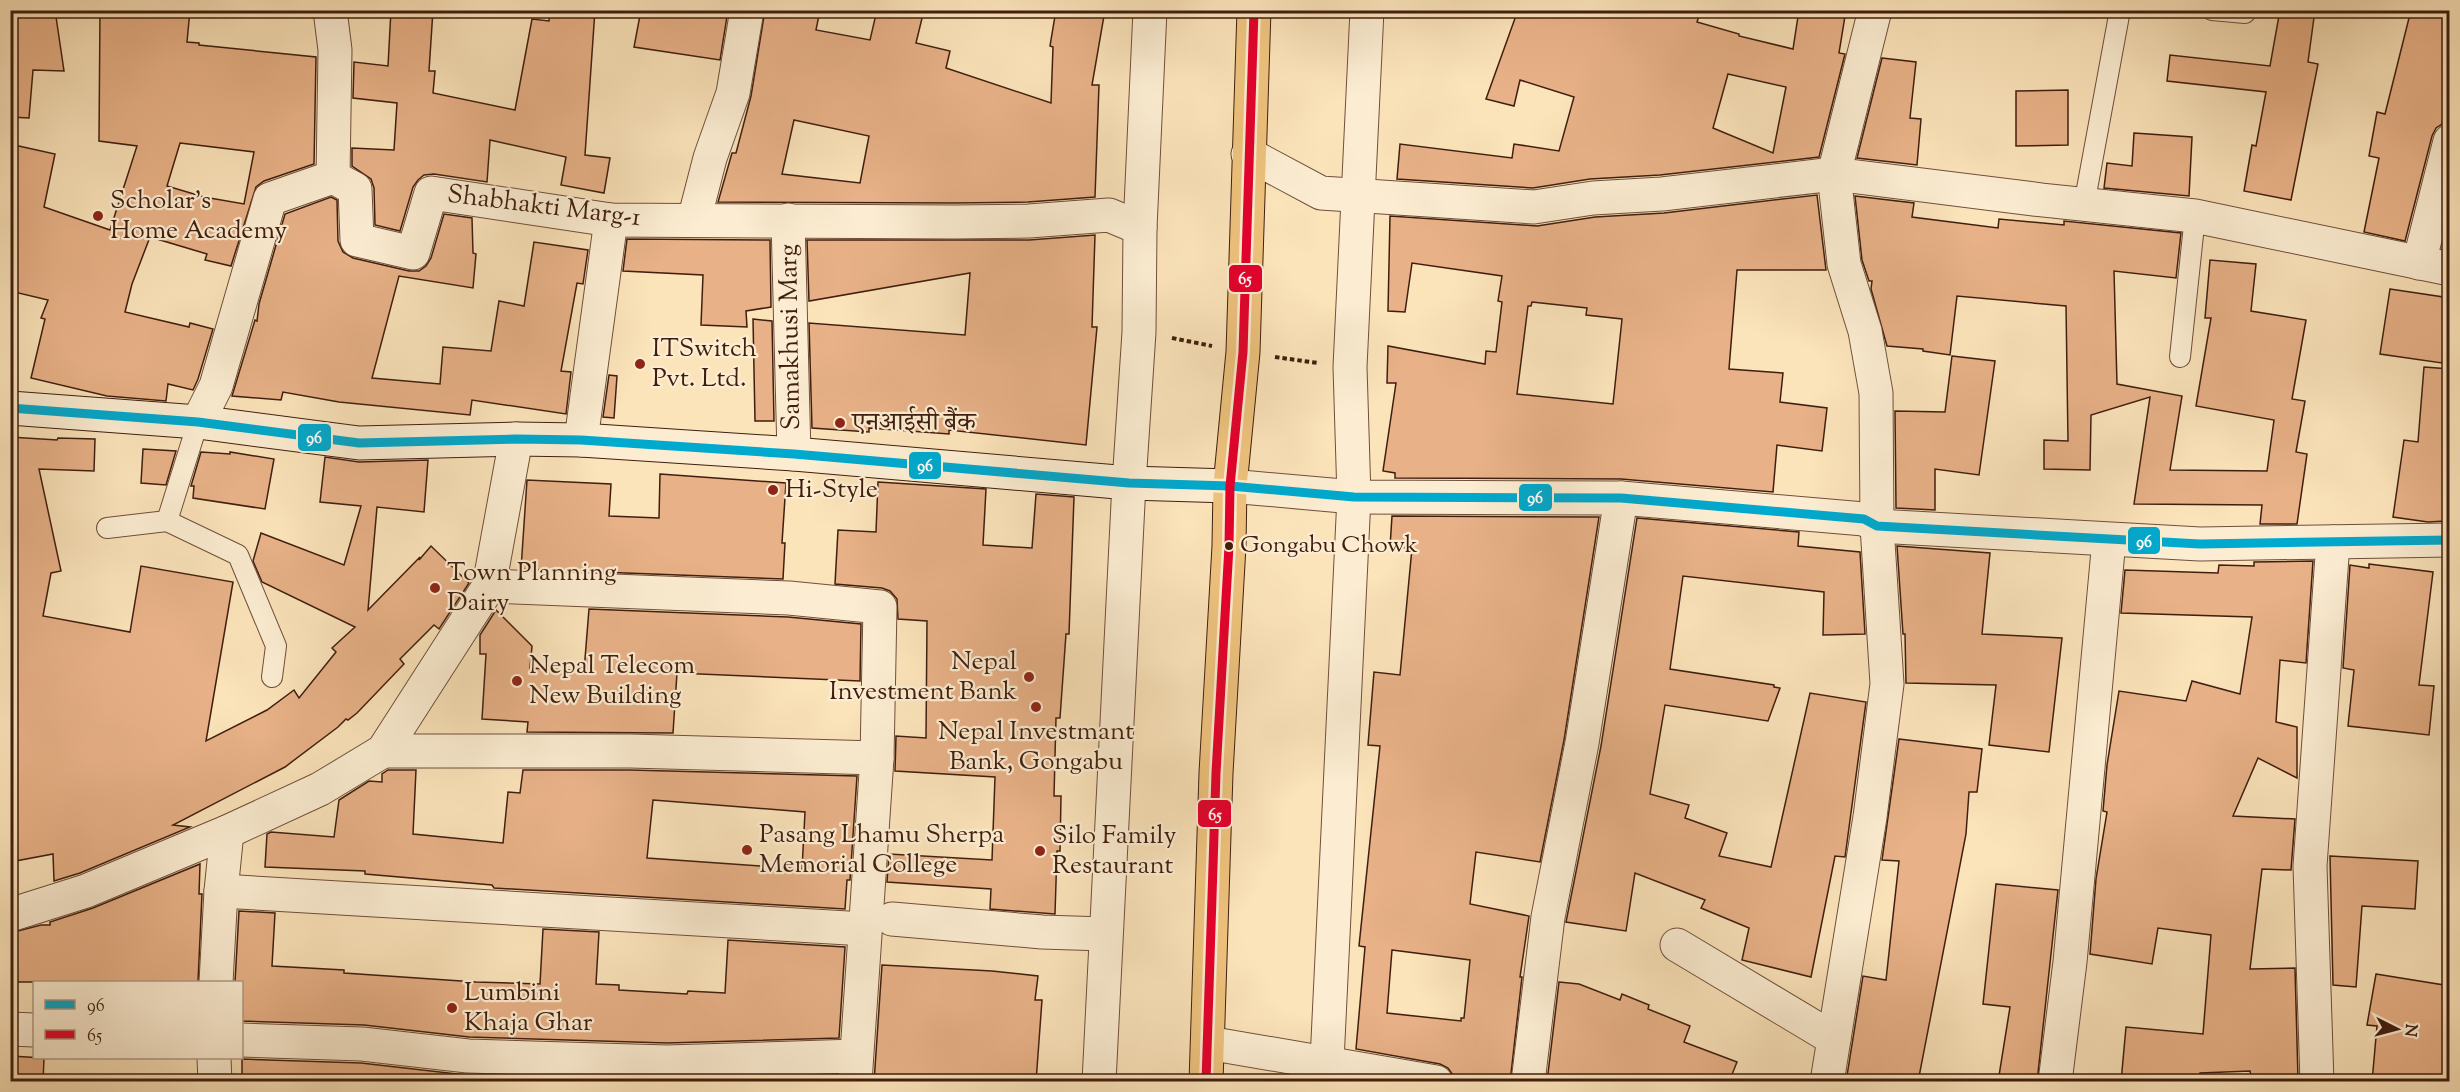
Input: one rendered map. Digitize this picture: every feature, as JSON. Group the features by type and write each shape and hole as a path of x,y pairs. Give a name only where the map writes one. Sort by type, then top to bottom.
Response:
{"highway":[{"path":"1206,1082 1216,773 1229,546 1230,486 1243,352 1254,10"}],"street":[{"path":"198,422 216,386 270,199 333,177 335,50 330,10"},
{"path":"693,220 710,158 733,93 747,10"},
{"path":"1099,1082 1129,483 1139,332 1140,228 1150,10"},
{"path":"1326,1072 1354,497 1350,367 1366,10"},
{"path":"1827,1082 1870,817 1887,684 1877,526 1876,393 1865,332 1844,264 1834,174 1875,10"},
{"path":"1248,154 1321,193 1534,207 1593,198 1683,192 1834,174 2084,205 2195,216 2434,266 2450,141"},
{"name":"Shabhakti Marg-1","path":"333,177 355,189 357,240 414,253 430,193 611,220 955,222 1029,221 1109,215 1140,228"},
{"path":"581,440 611,220"},
{"name":"Samakhusi Marg","path":"788,220 794,454"},
{"name":"Samakhusi Marg","path":"10,408 198,422 359,442 581,440 794,454 1129,483 1230,486 1354,497 1621,498 1864,519 1877,526 2109,540 2200,544 2450,540"},
{"path":"10,915 86,891 227,832 320,789 383,751 489,586 516,439"},
{"path":"1528,1082 1548,917 1582,743 1621,498"},
{"path":"2055,1082 2070,962 2109,540"},
{"path":"2317,1082 2310,867 2333,542"},
{"path":"243,1040 362,1044 468,1056 856,1069 878,924 876,758 880,607 789,598 489,586"},
{"path":"383,751 630,751 876,758"},
{"path":"216,981 227,832"},
{"path":"221,891 1105,934"},
{"path":"1677,945 1834,1039"},
{"path":"10,1029 33,1030"},
{"path":"1208,1043 1326,1072 1436,1082"},
{"path":"214,1059 215,1082"}],"lane":[{"path":"2084,205 2120,10"},
{"path":"2212,10 2245,13 2246,10"},
{"path":"2180,357 2195,216"},
{"path":"167,521 198,422"},
{"path":"107,528 167,521 238,555 276,646 273,677"}],"building":[{"path":"10,10 55,10 64,71 33,70 29,118 10,117"},
{"path":"100,10 190,10 187,42 316,57 314,164 264,181 256,187 231,266 205,260 207,254 150,237 132,284 125,312 189,327 190,323 213,329 193,390 168,384 166,401 107,396 31,378 45,319 41,318 48,300 10,291 10,164 14,145 55,154 44,207 110,230 137,146 99,141","holes":["180,143 254,152 244,204 204,197 167,186"]},
{"path":"391,10 433,10 429,71 435,71 433,93 515,110 532,19 549,21 550,10 595,10 585,155 610,158 604,193 561,185 566,157 490,140 487,182 434,174 424,175 413,187 400,231 375,225 374,188 371,179 352,166 352,148 394,150 397,103 353,98 354,62 388,66"},
{"path":"641,10 728,10 720,60 634,47"},
{"path":"765,10 820,10 816,30 870,40 877,10 924,10 916,43 950,51 946,68 1051,103 1053,47 1050,46 1056,10 1105,10 1092,85 1099,85 1095,197 1028,202 955,203 718,202 732,153 736,153 751,96","holes":["794,120 869,136 860,183 782,174"]},
{"path":"1518,10 1681,10 1699,16 1697,22 1739,34 1739,36 1793,49 1799,10 1846,10 1839,53 1845,54 1819,157 1660,175 1590,179 1533,188 1397,179 1400,144 1512,158 1514,144 1559,151 1574,97 1520,80 1514,106 1486,99","holes":["1728,74 1786,87 1773,153 1713,128"]},
{"path":"2280,10 2315,10 2308,62 2318,64 2291,200 2244,191 2252,145 2256,146 2266,92 2167,81 2170,55 2270,66"},
{"path":"2411,10 2450,10 2450,109 2445,108 2442,124 2436,128 2432,136 2405,241 2364,232 2379,158 2369,156 2377,112 2385,114"},
{"path":"1882,58 1916,62 1910,118 1921,119 1917,165 1857,158"},
{"path":"2068,90 2068,145 2016,146 2016,91"},
{"path":"2134,133 2192,137 2189,196 2104,188 2107,163 2132,166"},
{"path":"1817,195 1826,270 1737,270 1729,369 1783,373 1780,402 1827,408 1822,451 1777,445 1773,492 1621,479 1395,478 1395,473 1383,471 1396,383 1387,383 1388,346 1485,364 1486,351 1496,352 1502,302 1498,301 1502,276 1412,263 1405,312 1388,311 1390,216 1537,226 1595,217 1664,213","holes":["1532,302 1587,308 1586,315 1622,319 1613,404 1517,394 1528,306 1531,306"]},
{"path":"1855,196 1914,203 1912,217 1998,228 1999,219 2064,225 2064,221 2181,233 2176,278 2114,271 2117,384 2182,396 2170,470 2267,471 2274,420 2196,406 2211,318 2205,318 2210,260 2256,264 2251,311 2306,320 2292,399 2305,401 2296,452 2307,454 2297,524 2260,524 2262,505 2134,504 2150,397 2091,415 2090,470 2044,469 2044,440 2068,441 2066,306 1957,296 1950,355 1923,351 1923,349 1887,346 1871,289 1872,281 1869,281 1862,260"},
{"path":"331,197 337,200 338,241 343,252 353,258 409,271 419,271 431,258 444,214 472,218 473,253 476,254 473,288 399,276 372,378 440,384 443,347 491,351 499,301 524,306 534,242 588,250 583,284 577,283 561,371 571,372 566,414 472,400 470,415 339,402 283,392 281,400 232,396 255,320 257,321 259,304 285,214"},
{"path":"1095,235 1092,327 1097,327 1086,445 949,430 949,434 869,428 869,432 812,428 809,323 965,335 970,273 809,301 807,240 1029,240"},
{"path":"627,239 770,240 771,307 746,311 747,327 701,325 703,275 623,271"},
{"path":"2390,289 2450,298 2450,317 2442,363 2380,354"},
{"path":"753,319 772,321 774,421 755,421"},
{"path":"1952,356 1995,361 1979,475 1935,469 1935,510 1896,508 1895,411 1945,412"},
{"path":"2424,367 2450,369 2450,486 2445,521 2428,522 2393,517 2404,440 2418,442"},
{"path":"609,375 617,376 614,418 603,417"},
{"path":"10,437 57,440 58,438 95,439 94,471 39,469 61,571 51,573 43,616 130,632 141,566 233,582 206,741 267,710 294,690 299,698 336,652 332,648 355,627 262,582 253,561 261,533 344,565 361,506 320,502 325,457 359,462 428,460 424,512 377,507 368,610 431,546 469,583 439,629 434,625 400,659 404,664 357,713 348,720 346,719 285,767 173,825 190,827 80,873 54,881 53,854 10,862"},
{"path":"143,449 176,451 166,485 141,483"},
{"path":"201,452 230,454 230,452 274,459 265,509 193,498 194,486 191,486"},
{"path":"660,474 786,483 782,543 785,543 783,579 521,569 527,480 611,484 609,516 659,518"},
{"path":"878,482 986,489 983,545 1032,548 1036,494 1074,497 1069,634 1066,634 1060,718 1056,718 1054,796 1061,796 1055,914 990,909 991,889 887,882 889,854 992,860 995,777 895,771 896,736 926,738 927,621 898,619 897,599 890,591 882,588 835,584 838,530 876,532"},
{"path":"1392,516 1599,517 1564,740 1540,862 1476,852 1470,904 1529,916 1520,977 1522,977 1510,1082 1454,1082 1453,1075 1448,1068 1440,1064 1356,1049 1365,947 1359,946 1380,746 1368,745 1374,672 1400,675 1412,548 1390,547","holes":["1392,950 1470,960 1464,1018 1461,1018 1461,1021 1387,1013"]},
{"path":"1637,518 1799,532 1798,546 1860,552 1865,634 1823,635 1824,592 1683,576 1670,669 1774,685 1780,688 1768,721 1665,705 1650,794 1689,805 1685,818 1727,833 1719,856 1771,867 1810,693 1866,702 1845,857 1835,856 1811,977 1742,960 1749,928 1701,908 1705,900 1635,873 1626,931 1566,922 1601,746"},
{"path":"1897,546 1990,553 1982,634 2062,638 2049,752 1989,745 1996,685 1906,683 1905,634 1903,634"},
{"path":"2313,561 2306,663 2280,660 2276,722 2297,727 2297,778 2258,758 2233,816 2295,819 2291,870 2262,869 2250,969 2295,968 2298,1079 2252,1082 2250,1071 2200,1073 2200,1082 2121,1082 2126,1027 2203,1034 2211,935 2158,928 2152,964 2090,954 2096,879 2107,812 2103,811 2107,765 2119,691 2186,701 2192,681 2240,694 2252,617 2121,613 2125,570 2218,573 2219,565 2254,566 2254,562"},
{"path":"2369,564 2433,572 2419,685 2434,686 2429,735 2348,726 2354,670 2343,668 2350,565 2369,568"},
{"path":"589,609 788,617 861,624 860,681 677,673 673,733 527,732 528,722 482,719 486,654 480,654 480,635 496,610 532,646 530,668 584,671"},
{"path":"1899,739 1982,749 1977,792 1969,792 1966,834 1918,1082 1846,1082 1863,976 1886,980 1899,861 1882,860"},
{"path":"388,770 416,770 413,834 503,843 508,792 520,793 523,770 630,770 857,776 850,880 847,880 845,909 494,888 492,885 365,874 365,871 265,867 267,834 271,832 334,837 339,800 369,781 382,782 382,774","holes":["653,800 805,812 802,869 647,858"]},
{"path":"2330,856 2418,861 2415,909 2362,906 2356,987 2333,985"},
{"path":"200,864 199,894 202,894 198,981 10,982 10,933 50,925 50,922 93,908"},
{"path":"1996,884 2058,890 2037,1082 1998,1082 2010,1007 1983,1004"},
{"path":"239,911 275,913 272,966 476,982 540,984 543,929 599,932 596,984 619,985 619,990 687,994 688,991 725,993 728,940 845,947 839,1038 667,1043 469,1037 364,1025 243,1021 243,981 235,981"},
{"path":"882,965 1038,976 1035,1000 1042,1000 1036,1082 874,1082"},
{"path":"2376,974 2450,986 2450,1082 2372,1082 2377,1026 2367,1025"},
{"path":"1559,982 1579,984 1620,1000 1622,994 1649,1005 1648,1009 1690,1026 1684,1042 1737,1062 1729,1082 1547,1082"},
{"path":"10,1056 44,1059 43,1082 10,1082"},
{"path":"242,1059 361,1063 466,1075 516,1076 516,1082 242,1082"},
{"path":"837,1075 836,1082 780,1082 780,1077"},
{"path":"565,1078 667,1081 720,1079 719,1082 565,1082"}],"transit line":[{"name":"65","path":"1206,1082 1216,773 1229,546 1230,486 1243,352 1254,10"},
{"name":"96","path":"10,408 198,422 359,443 516,439 581,440 794,454 1129,483 1230,486 1354,497 1621,498 1864,519 1877,526 2200,544 2450,540"}],"place":[{"name":"Scholar's Home Academy","path":"98,216"},
{"name":"ITSwitch Pvt. Ltd.","path":"640,364"},
{"name":"एनआईसी बैंक","path":"840,423"},
{"name":"Hi-Style","path":"773,490"},
{"name":"Gongabu Chowk","path":"1229,546"},
{"name":"Town Planning Dairy","path":"435,588"},
{"name":"Nepal Investment Bank","path":"1029,677"},
{"name":"Nepal Telecom New Building","path":"517,681"},
{"name":"Nepal Investmant Bank, Gongabu","path":"1036,707"},
{"name":"Pasang Lhamu Sherpa Memorial College","path":"747,850"},
{"name":"Silo Family Restaurant","path":"1040,851"},
{"name":"Lumbini Khaja Ghar","path":"452,1008"}]}
